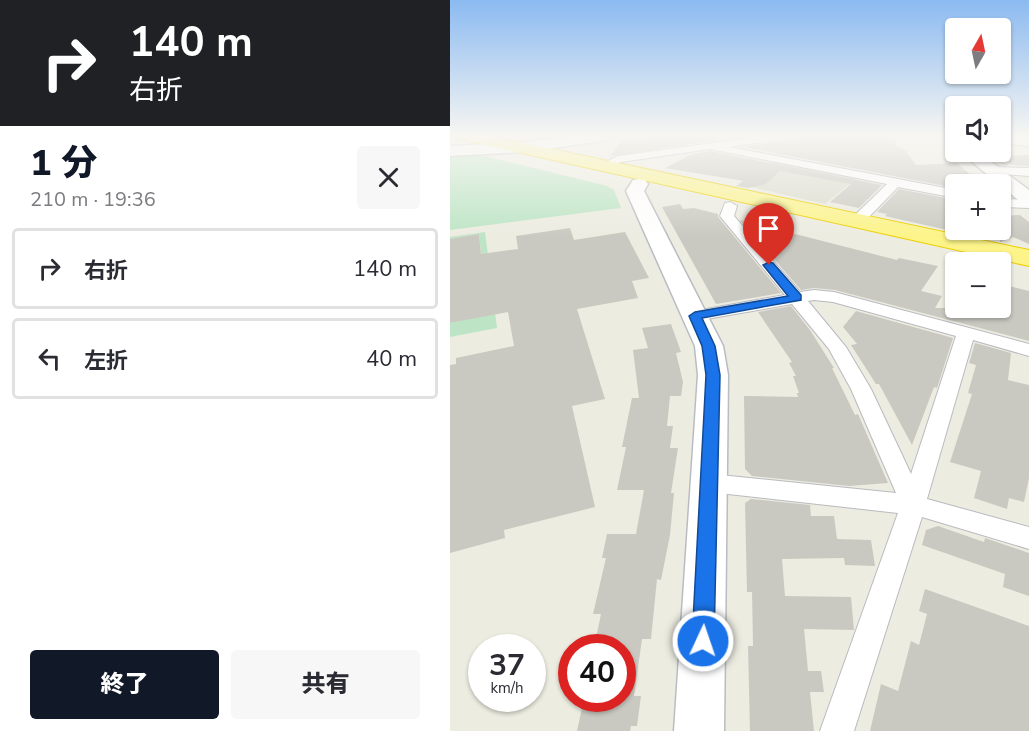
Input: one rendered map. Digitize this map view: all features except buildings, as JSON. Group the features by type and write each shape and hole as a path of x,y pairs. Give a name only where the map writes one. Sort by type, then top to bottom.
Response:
{"highway":[{"path":"581,169 945,256"},
{"path":"631,169 859,219 1021,263"}],"street":[{"path":"829,169 945,192"},
{"path":"991,169 1027,197"},
{"path":"994,171 1029,172"},
{"path":"859,219 896,182"},
{"path":"639,184 635,191 709,346 713,375 699,731"},
{"path":"1011,201 1027,197"},
{"path":"730,206 727,216 837,347 861,388 913,505"},
{"path":"695,316 796,298 834,297 1029,350"},
{"path":"837,731 913,505 966,333"},
{"path":"710,483 913,505 1029,538"}],"shaded area":[{"path":"761,169 813,169 857,178 825,204 738,184"}],"green space":[{"path":"450,169 538,169 607,186 614,190 621,208 450,230"},
{"path":"485,232 497,328 450,337 450,323 488,315 479,234 450,239 450,237"}],"route":[{"path":"703,641 713,375 709,346 695,316 796,298 769,265"}]}
